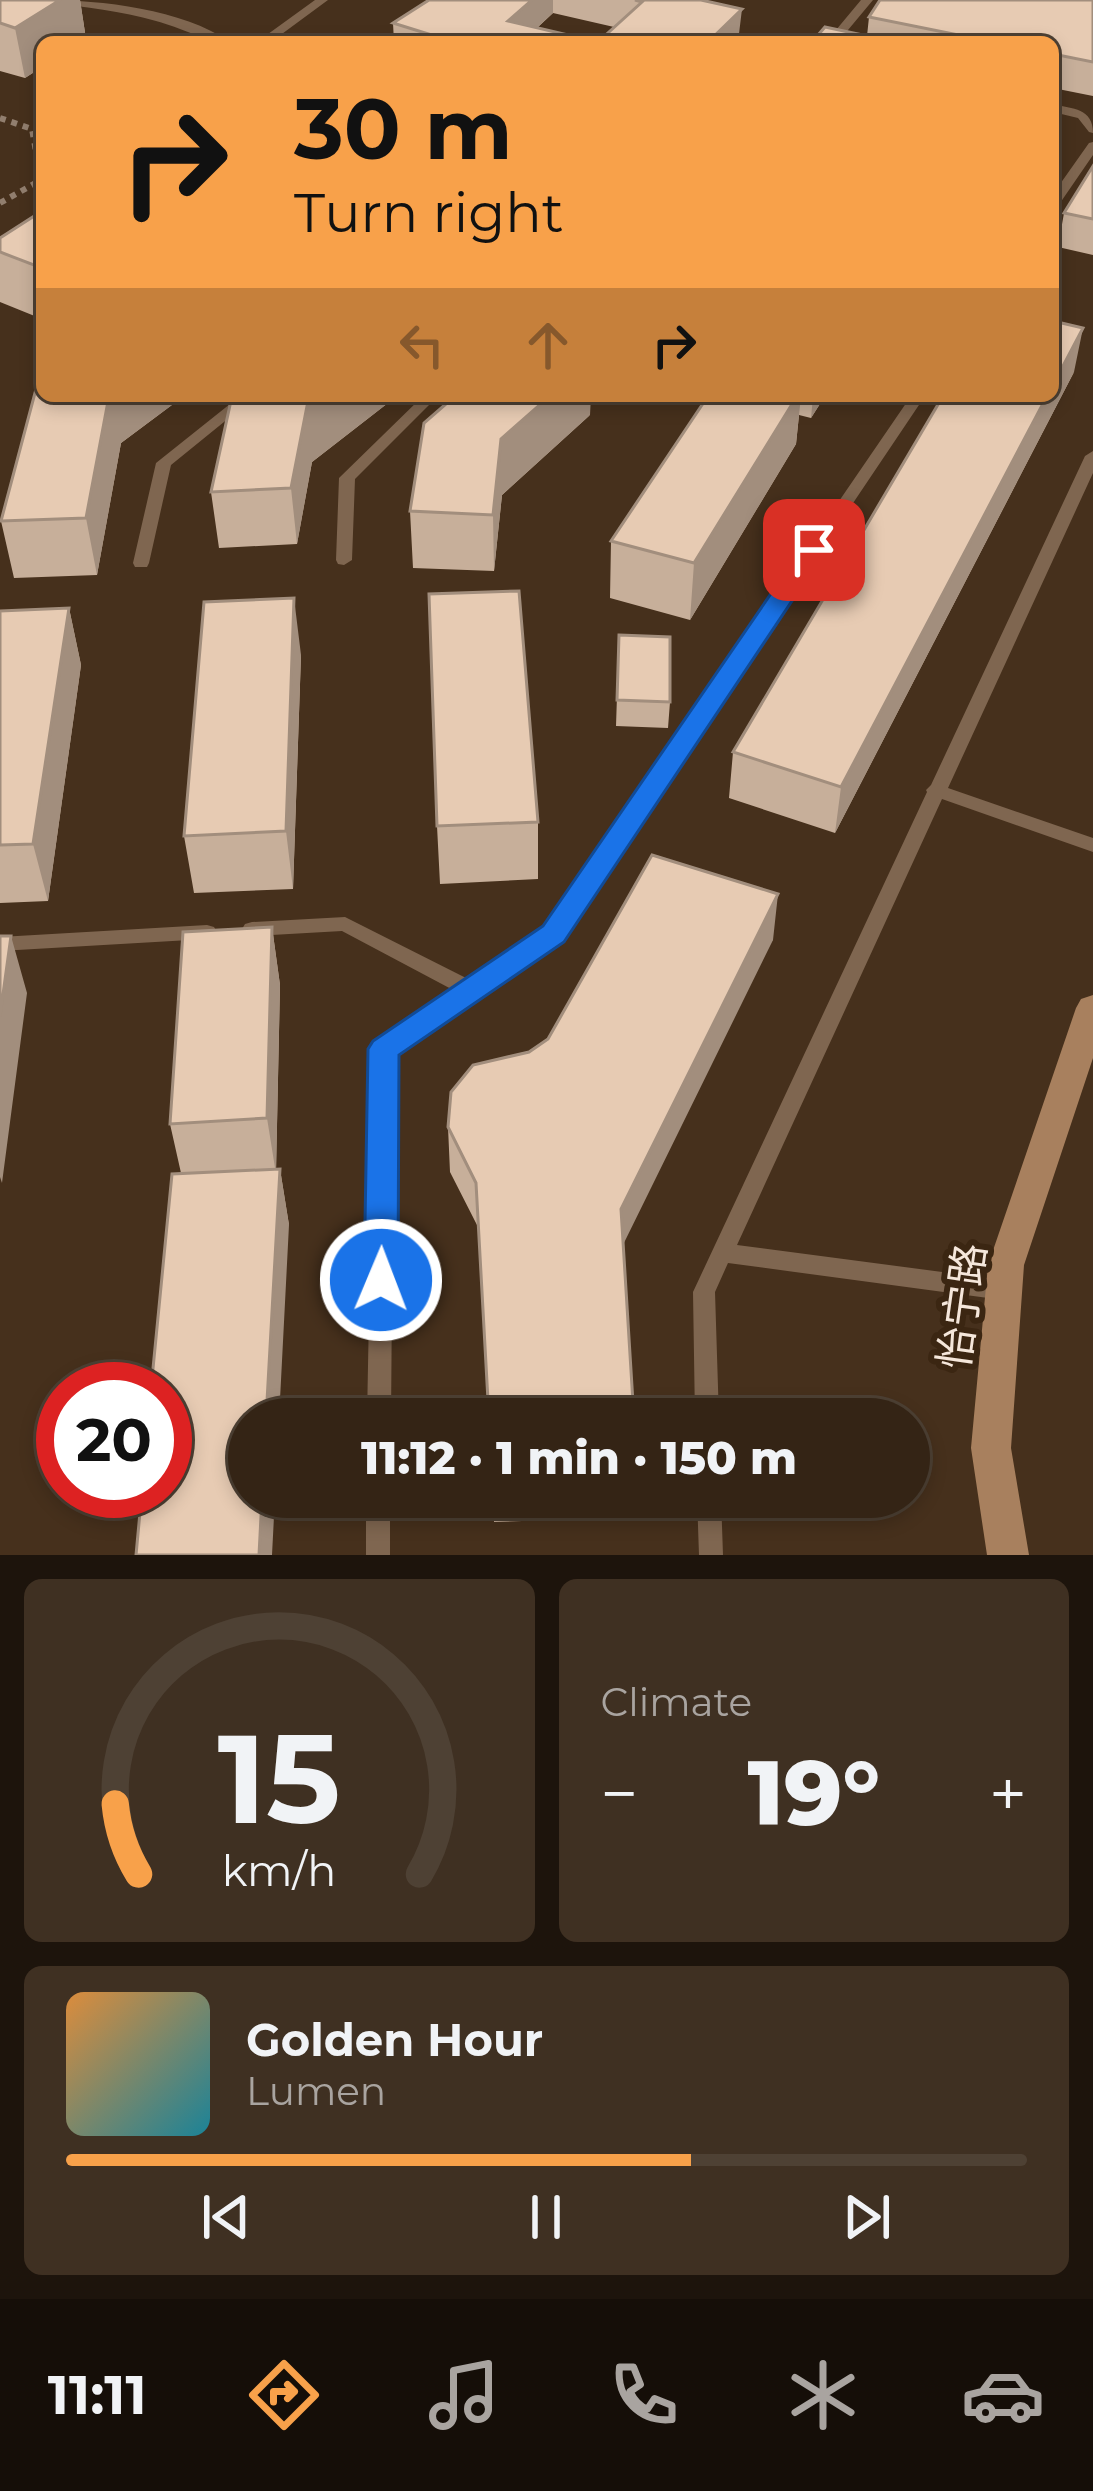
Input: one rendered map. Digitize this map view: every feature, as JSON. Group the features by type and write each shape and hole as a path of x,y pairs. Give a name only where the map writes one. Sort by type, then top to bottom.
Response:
{"street":[{"name":"怡宁路","path":"1008,1555 991,1448 1006,1264 1091,1019"}],"lane":[{"path":"50,0 106,5 210,36"},
{"path":"271,36 322,0"},
{"path":"837,36 867,0"},
{"path":"1059,109 1082,115 1093,129"},
{"path":"1059,194 1093,146"},
{"path":"141,563 164,463 241,402"},
{"path":"344,560 347,478 425,402"},
{"path":"379,1398 384,1049 553,934 914,402"},
{"path":"707,1398 704,1292 1093,456"},
{"path":"935,790 1093,844"},
{"path":"0,944 345,924 471,990"},
{"path":"722,1253 1003,1290"},
{"path":"378,1518 378,1555"},
{"path":"710,1518 711,1555"}],"path":[{"path":"0,118 32,129"},
{"path":"32,129 36,126"},
{"path":"32,129 36,152"},
{"path":"0,203 36,183"}],"building":[{"path":"0,0 60,0 15,28 0,23"},
{"path":"429,0 532,0 508,21 572,36 435,36 393,23"},
{"path":"635,0 701,0 742,9 714,36 605,36 642,2"},
{"path":"880,0 1093,0 1093,62 1059,55 1059,36 963,36 869,17"},
{"path":"825,27 868,36 817,36"},
{"path":"1093,166 1093,219 1064,213"},
{"path":"36,215 36,266 0,252 0,238"},
{"path":"1059,322 1083,328 1059,374"},
{"path":"36,389 36,402 108,402 86,518 1,521"},
{"path":"231,402 312,402 307,406 291,488 211,492"},
{"path":"448,402 543,402 501,439 493,515 410,511 424,423"},
{"path":"704,402 793,402 694,563 611,541"},
{"path":"939,402 1044,402 841,787 733,752"},
{"path":"519,591 538,822 437,826 429,594"},
{"path":"294,598 286,831 184,836 204,602"},
{"path":"69,608 33,844 0,845 0,611"},
{"path":"619,635 670,637 670,702 617,700"},
{"path":"652,855 778,894 621,1209 633,1398 488,1398 476,1183 448,1127 451,1092 473,1065 529,1052 548,1039"},
{"path":"272,927 267,1118 170,1124 183,932"},
{"path":"0,936 11,936 0,1016"},
{"path":"280,1169 267,1398 228,1398 228,1518 261,1518 259,1555 136,1555 139,1518 192,1518 192,1362 154,1362 172,1174"}],"route":[{"path":"381,1280 384,1049 553,934 814,550"}]}
